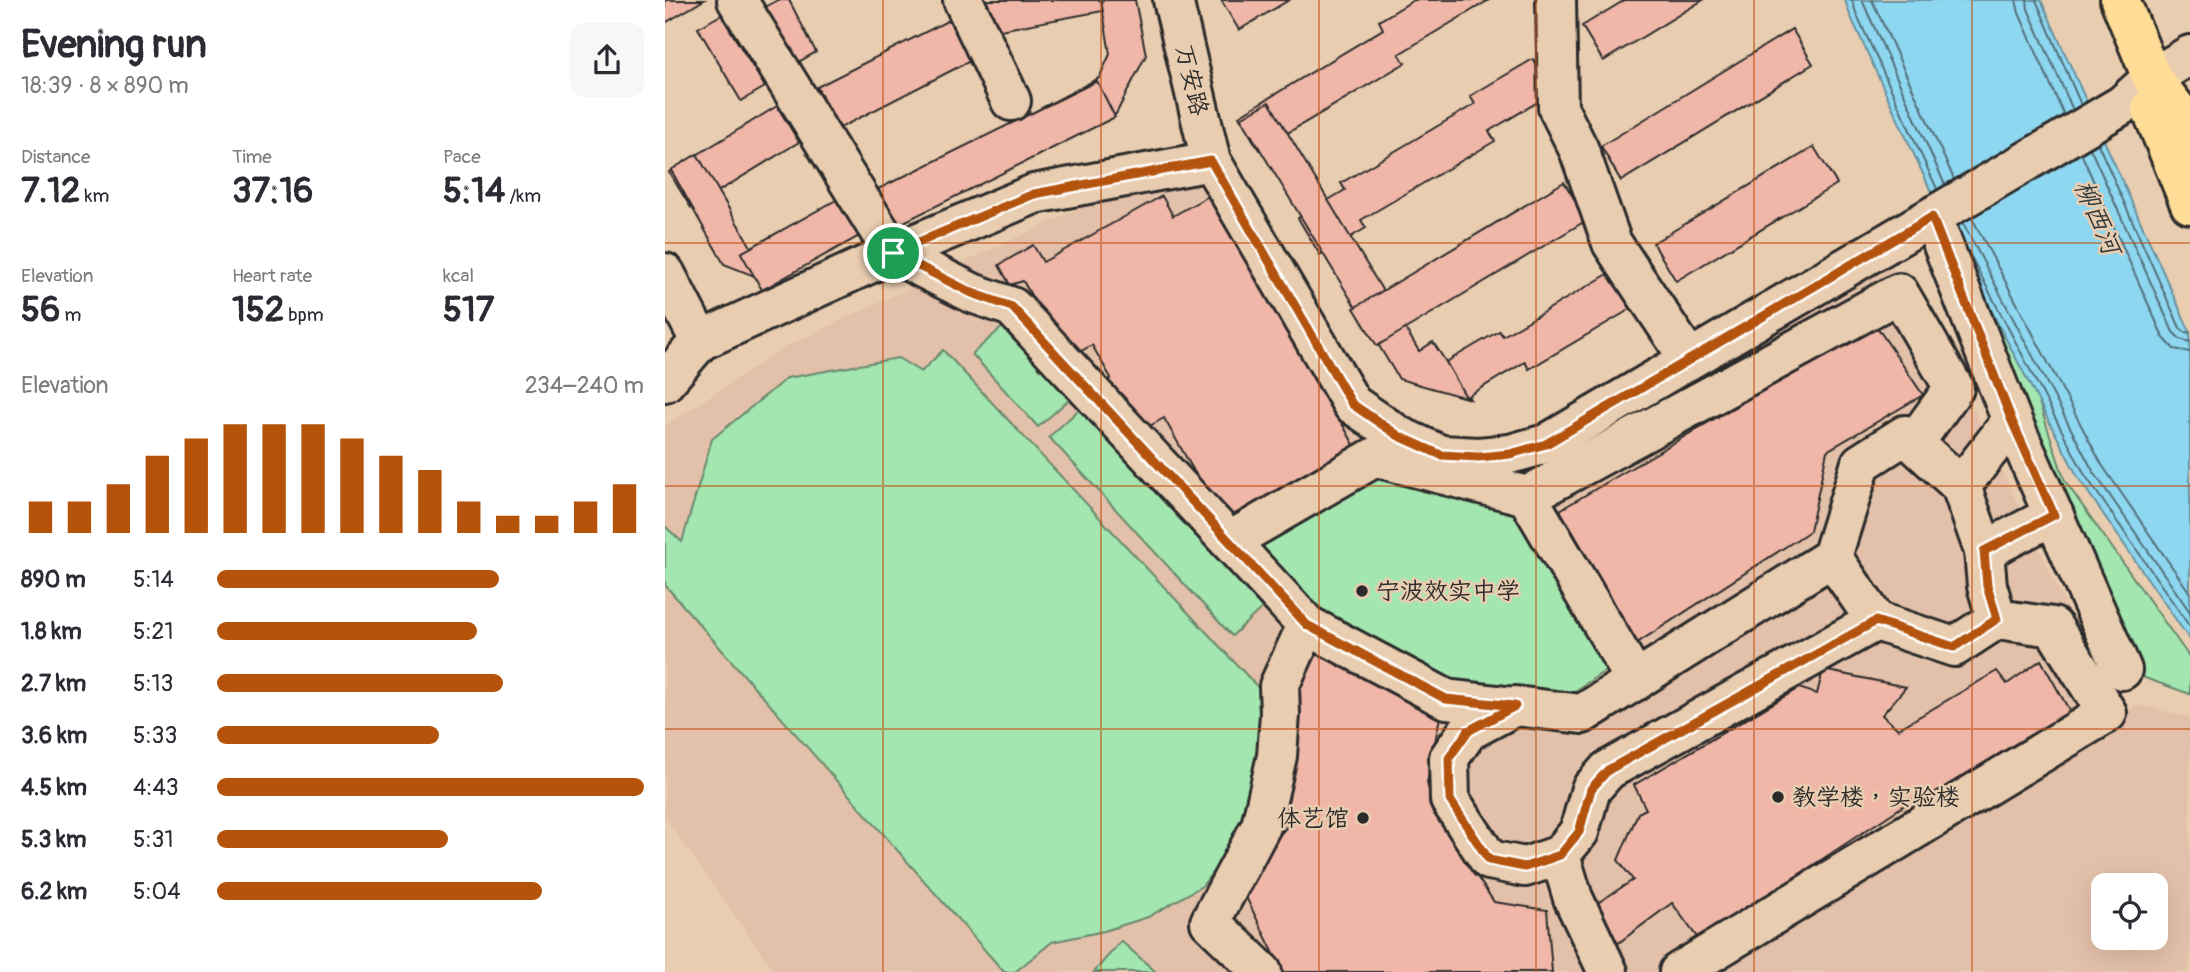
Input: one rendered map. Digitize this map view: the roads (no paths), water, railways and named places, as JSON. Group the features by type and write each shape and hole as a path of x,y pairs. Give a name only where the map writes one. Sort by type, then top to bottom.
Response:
{"main road":[{"path":"2120,0 2153,78 2182,116 2190,137"},
{"path":"2153,78 2151,109 2190,204"}],"street":[{"path":"737,0 893,253 972,293 1012,307 1307,625 1446,699 1582,714 1832,557 1861,463 1905,435 1961,486 1984,551 1987,586 1997,619"},
{"path":"963,0 1011,101"},
{"name":"万安路","path":"1173,0 1211,161 1352,404 1399,436 1441,455 1479,457 1510,454 1546,444 2122,105 2153,78 2190,55"},
{"path":"1556,0 1558,108 1579,150 1612,243 1689,359"},
{"path":"665,382 700,341 893,253 1034,194 1211,161"},
{"path":"1932,217 2012,421 2122,670"},
{"path":"665,273 700,341"},
{"path":"1230,541 1375,457 1527,496 1899,293 1954,388 1914,443"},
{"path":"1961,486 2012,421"},
{"path":"1527,496 1636,681"},
{"path":"1984,551 2054,515"},
{"path":"1679,972 2107,713 2053,627 1997,619 1954,647 1876,621 1832,557"},
{"path":"1515,706 1468,731 1449,758 1450,800 1489,860 1525,867 1560,855 1579,832 1591,789 1608,770 1876,621"},
{"path":"1262,972 1210,922 1261,826 1277,756 1279,687 1307,625"},
{"path":"1560,855 1573,898 1608,972"}],"water":[{"name":"柳西河","path":"1845,0 2041,0 2190,332 2190,640 2079,479 1945,222"}],"place":[{"name":"宁波效实中学","path":"1362,591"},
{"name":"教学楼，实验楼","path":"1778,797"},
{"name":"体艺馆","path":"1363,818"}]}
